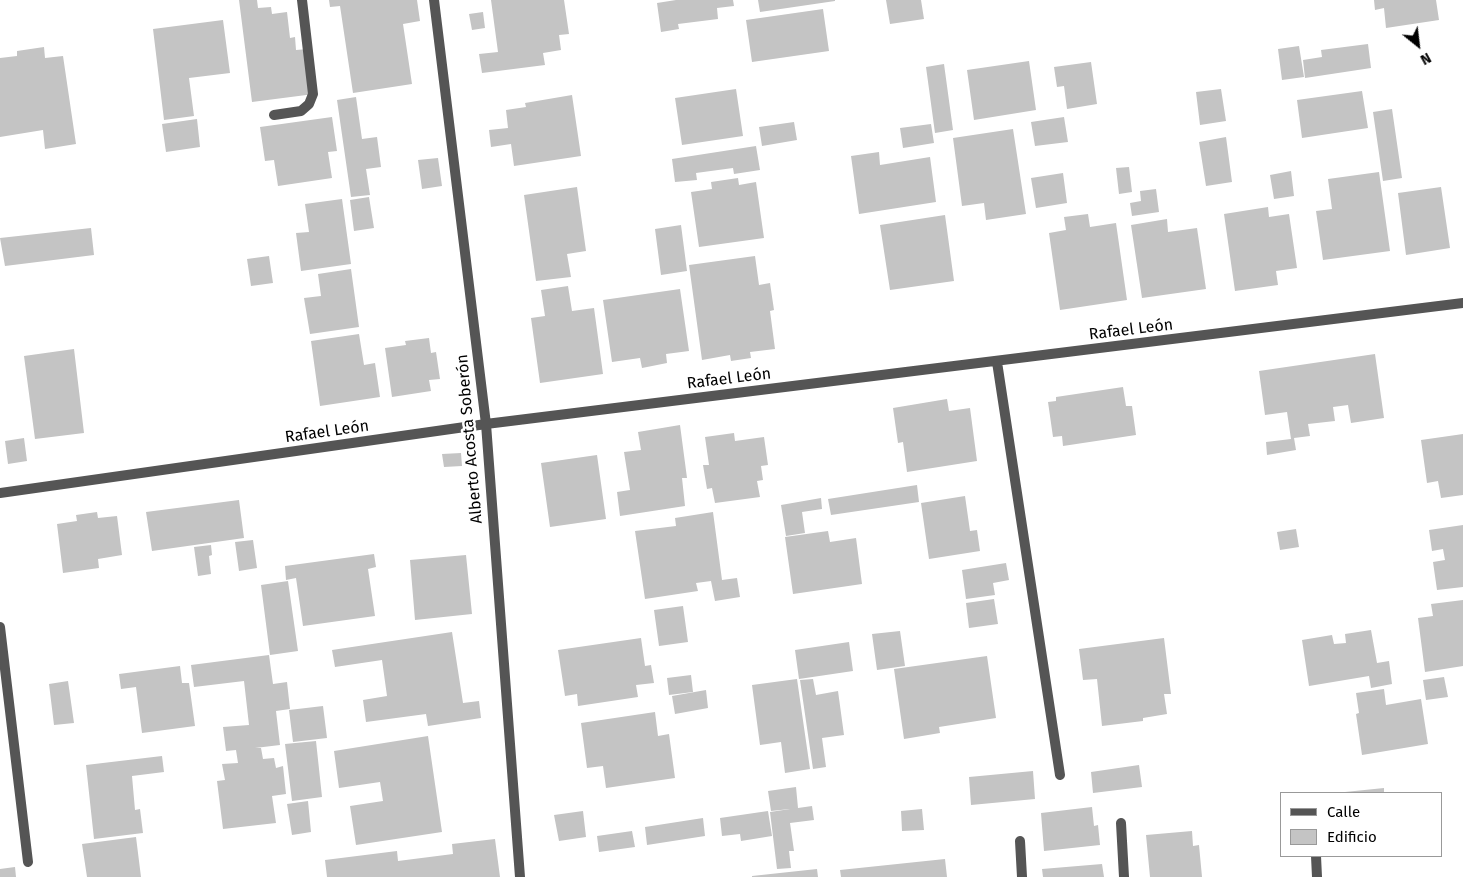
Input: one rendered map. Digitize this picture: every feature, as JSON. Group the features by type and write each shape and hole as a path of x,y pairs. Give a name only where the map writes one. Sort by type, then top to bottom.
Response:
{"street":[{"path":"274,115 301,111 309,104 313,94 302,0"},
{"name":"Alberto Acosta Soberón","path":"434,0 486,424 520,877"},
{"name":"Rafael León","path":"0,493 486,424 1463,303"},
{"path":"997,362 1060,775"},
{"path":"0,627 28,862"},
{"path":"1121,823 1124,877"},
{"path":"1020,842 1022,877"},
{"path":"1316,857 1317,877"}],"building":[{"path":"239,0 257,0 258,8 271,7 272,14 287,12 290,38 295,37 296,50 308,49 314,94 252,102"},
{"path":"329,0 417,0 420,21 403,24 412,84 353,93 340,6 330,7"},
{"path":"491,0 564,0 569,34 559,35 561,50 543,53 545,65 482,73 479,54 498,52"},
{"path":"676,0 733,0 734,6 717,8 718,19 678,24 679,29 661,32 657,3"},
{"path":"758,0 835,0 835,1 760,12"},
{"path":"886,0 921,0 924,19 890,24"},
{"path":"1374,0 1436,0 1439,20 1386,28 1384,8 1375,10"},
{"path":"823,9 829,51 752,62 746,20"},
{"path":"483,12 485,28 472,30 469,14"},
{"path":"223,20 230,73 189,78 194,116 164,120 153,29"},
{"path":"1368,44 1371,68 1305,78 1303,60 1322,57 1321,50"},
{"path":"1299,46 1304,77 1282,80 1278,49"},
{"path":"44,47 45,58 63,56 76,144 45,149 43,130 0,137 0,58 17,56 17,51"},
{"path":"1029,61 1036,110 974,120 967,70"},
{"path":"1091,62 1097,104 1067,109 1064,86 1057,87 1054,67"},
{"path":"944,64 953,130 935,133 926,67"},
{"path":"736,89 743,136 682,145 675,98"},
{"path":"1221,89 1226,121 1200,125 1196,92"},
{"path":"1362,91 1368,128 1302,138 1297,100"},
{"path":"572,95 581,156 514,166 511,144 491,147 489,130 508,128 506,110 526,107 525,103"},
{"path":"356,97 362,139 377,137 381,167 366,169 370,195 351,197 337,100"},
{"path":"1392,109 1402,178 1383,181 1373,112"},
{"path":"332,117 337,151 328,152 332,178 278,186 274,160 265,161 260,127"},
{"path":"1064,117 1068,142 1035,146 1031,122"},
{"path":"197,119 200,147 166,152 162,124"},
{"path":"794,122 797,140 762,146 759,127"},
{"path":"931,124 934,143 903,148 900,128"},
{"path":"1013,129 1026,214 986,220 984,203 962,206 953,138"},
{"path":"1226,137 1232,182 1206,186 1199,142"},
{"path":"756,146 760,170 734,174 733,168 696,173 697,180 675,182 672,159"},
{"path":"879,152 880,165 930,157 936,202 859,214 851,156"},
{"path":"438,158 442,186 422,189 418,160"},
{"path":"1129,167 1132,192 1119,194 1116,168"},
{"path":"1291,171 1294,196 1274,199 1270,175"},
{"path":"1379,172 1390,251 1323,260 1316,211 1332,209 1328,179"},
{"path":"1063,173 1067,203 1036,208 1031,178"},
{"path":"738,178 739,185 756,182 764,238 699,247 691,192 712,189 711,182"},
{"path":"577,187 586,251 567,254 571,277 536,281 524,195"},
{"path":"1441,187 1450,248 1406,255 1398,193"},
{"path":"1156,189 1159,212 1132,216 1130,203 1141,201 1140,191"},
{"path":"369,197 374,228 354,231 350,200"},
{"path":"342,199 351,264 301,271 296,233 309,232 305,204"},
{"path":"1268,207 1269,217 1289,214 1297,268 1276,271 1278,285 1235,291 1224,214"},
{"path":"1088,214 1090,227 1116,223 1127,300 1060,310 1049,233 1066,230 1064,217"},
{"path":"945,215 954,281 890,290 880,225"},
{"path":"1167,219 1168,232 1197,228 1206,289 1142,298 1131,225"},
{"path":"681,225 687,271 661,275 655,229"},
{"path":"91,228 94,255 5,266 0,238"},
{"path":"269,256 273,283 251,286 247,259"},
{"path":"755,256 759,285 770,283 774,310 770,311 775,349 750,352 751,358 731,361 730,355 702,360 689,265"},
{"path":"351,269 359,327 310,334 304,298 321,296 318,274"},
{"path":"568,286 572,311 594,308 603,374 540,383 531,318 545,316 541,290"},
{"path":"680,289 689,351 666,354 667,363 642,368 640,358 612,362 603,300"},
{"path":"359,334 364,365 375,363 380,397 320,406 311,341"},
{"path":"429,338 431,353 436,352 440,379 429,380 431,391 392,397 385,348 406,345 405,341"},
{"path":"74,349 84,433 35,439 24,356"},
{"path":"1375,354 1384,418 1351,423 1348,405 1333,407 1335,421 1308,424 1310,436 1294,438 1296,450 1267,455 1266,442 1291,439 1287,412 1265,415 1259,371"},
{"path":"1123,387 1126,406 1132,406 1136,435 1063,446 1062,436 1053,437 1048,402 1056,401 1056,397"},
{"path":"947,399 949,411 970,408 977,461 907,472 903,442 898,443 893,408"},
{"path":"680,425 687,478 682,478 685,506 620,516 617,492 630,490 624,452 641,450 638,432"},
{"path":"734,433 735,441 764,437 768,465 761,466 763,480 757,481 760,497 715,503 712,488 707,489 703,465 709,465 705,437"},
{"path":"1463,434 1463,495 1441,498 1438,481 1427,483 1421,440"},
{"path":"24,438 27,461 8,464 5,441"},
{"path":"461,453 462,466 444,467 442,454"},
{"path":"597,455 606,519 550,527 541,463"},
{"path":"917,485 919,502 831,515 828,499"},
{"path":"965,496 970,531 977,530 980,551 929,559 921,503"},
{"path":"821,498 822,509 802,512 805,533 786,536 781,505"},
{"path":"239,500 244,538 152,551 146,512"},
{"path":"97,512 98,518 117,516 122,555 98,559 99,568 63,573 57,524 77,521 76,515"},
{"path":"713,512 722,580 737,578 740,597 715,601 711,581 696,583 698,591 645,599 635,531 676,526 675,518"},
{"path":"1463,525 1463,587 1437,590 1433,562 1445,560 1443,549 1432,551 1429,530"},
{"path":"1296,529 1299,547 1280,550 1277,532"},
{"path":"828,531 830,542 856,538 862,584 793,594 785,537"},
{"path":"253,540 257,568 239,571 235,542"},
{"path":"211,545 212,555 209,556 211,574 198,576 194,547"},
{"path":"374,554 376,567 368,569 375,616 303,626 296,578 286,580 285,566"},
{"path":"466,555 472,614 415,620 410,560"},
{"path":"1006,563 1009,580 993,583 995,595 966,599 962,570"},
{"path":"288,581 298,651 270,655 261,585"},
{"path":"994,599 998,624 969,628 966,603"},
{"path":"1463,600 1463,666 1425,672 1418,618 1433,616 1431,604"},
{"path":"683,606 688,642 659,646 654,610"},
{"path":"1371,630 1377,663 1389,661 1392,684 1371,688 1369,676 1309,686 1302,640 1332,635 1334,644 1346,643 1345,634"},
{"path":"900,631 905,666 877,670 872,634"},
{"path":"452,632 463,703 479,701 481,718 428,726 426,714 366,722 363,700 387,696 382,660 335,667 332,650"},
{"path":"641,638 645,666 651,665 654,683 636,685 638,697 578,706 577,694 565,696 558,650"},
{"path":"1164,638 1171,694 1164,694 1167,714 1143,718 1143,721 1102,726 1097,679 1083,680 1079,649"},
{"path":"849,642 853,671 799,679 795,650"},
{"path":"269,655 273,684 287,682 290,709 276,711 280,745 255,748 261,748 263,759 274,758 276,768 283,766 286,794 272,796 276,823 223,829 217,781 225,780 222,764 238,763 236,750 226,751 223,727 249,725 244,681 194,687 191,665"},
{"path":"987,656 996,718 939,727 940,733 904,739 894,669"},
{"path":"180,666 182,683 189,683 195,726 142,733 136,687 121,689 119,674"},
{"path":"691,675 693,692 669,695 667,678"},
{"path":"1444,677 1448,697 1426,700 1423,680"},
{"path":"797,679 810,769 785,773 781,742 760,745 752,685"},
{"path":"813,679 816,695 838,691 844,735 822,738 826,767 813,769 800,680"},
{"path":"68,681 74,723 54,725 49,684"},
{"path":"1384,689 1386,705 1421,699 1428,744 1362,755 1356,714 1359,713 1356,693"},
{"path":"706,690 708,708 675,714 672,696"},
{"path":"323,706 327,738 293,742 289,710"},
{"path":"655,712 658,736 669,734 675,778 606,788 603,766 587,768 581,723"},
{"path":"428,736 442,832 356,845 350,806 383,801 380,782 339,788 334,751"},
{"path":"316,741 322,797 292,801 285,744"},
{"path":"162,756 164,772 132,776 135,810 140,809 143,833 94,839 86,765"},
{"path":"1139,765 1142,787 1093,793 1091,772"},
{"path":"1033,771 1035,799 971,805 969,777"},
{"path":"796,787 798,808 812,806 814,820 790,823 794,851 789,851 791,868 777,869 770,812 790,809 771,811 768,791"},
{"path":"1384,788 1384,792 1345,792"},
{"path":"308,801 311,832 292,835 287,804"},
{"path":"1092,807 1094,826 1098,825 1100,845 1044,851 1041,813"},
{"path":"922,809 924,830 902,831 901,811"},
{"path":"583,811 586,837 559,841 554,815"},
{"path":"768,811 772,836 741,841 740,834 722,836 720,818"},
{"path":"703,818 705,836 647,845 645,827"},
{"path":"632,831 635,847 599,852 597,836"},
{"path":"1192,831 1193,846 1199,845 1202,877 1150,877 1146,835"},
{"path":"136,837 141,877 87,877 82,844"},
{"path":"495,839 500,877 327,877 325,860 397,851 398,861 453,854 452,844"},
{"path":"945,859 947,877 841,877 840,870"},
{"path":"1102,864 1104,877 1043,877 1042,869"},
{"path":"15,867 16,877 0,877 0,869"},
{"path":"817,869 818,877 752,877 752,876"}]}
